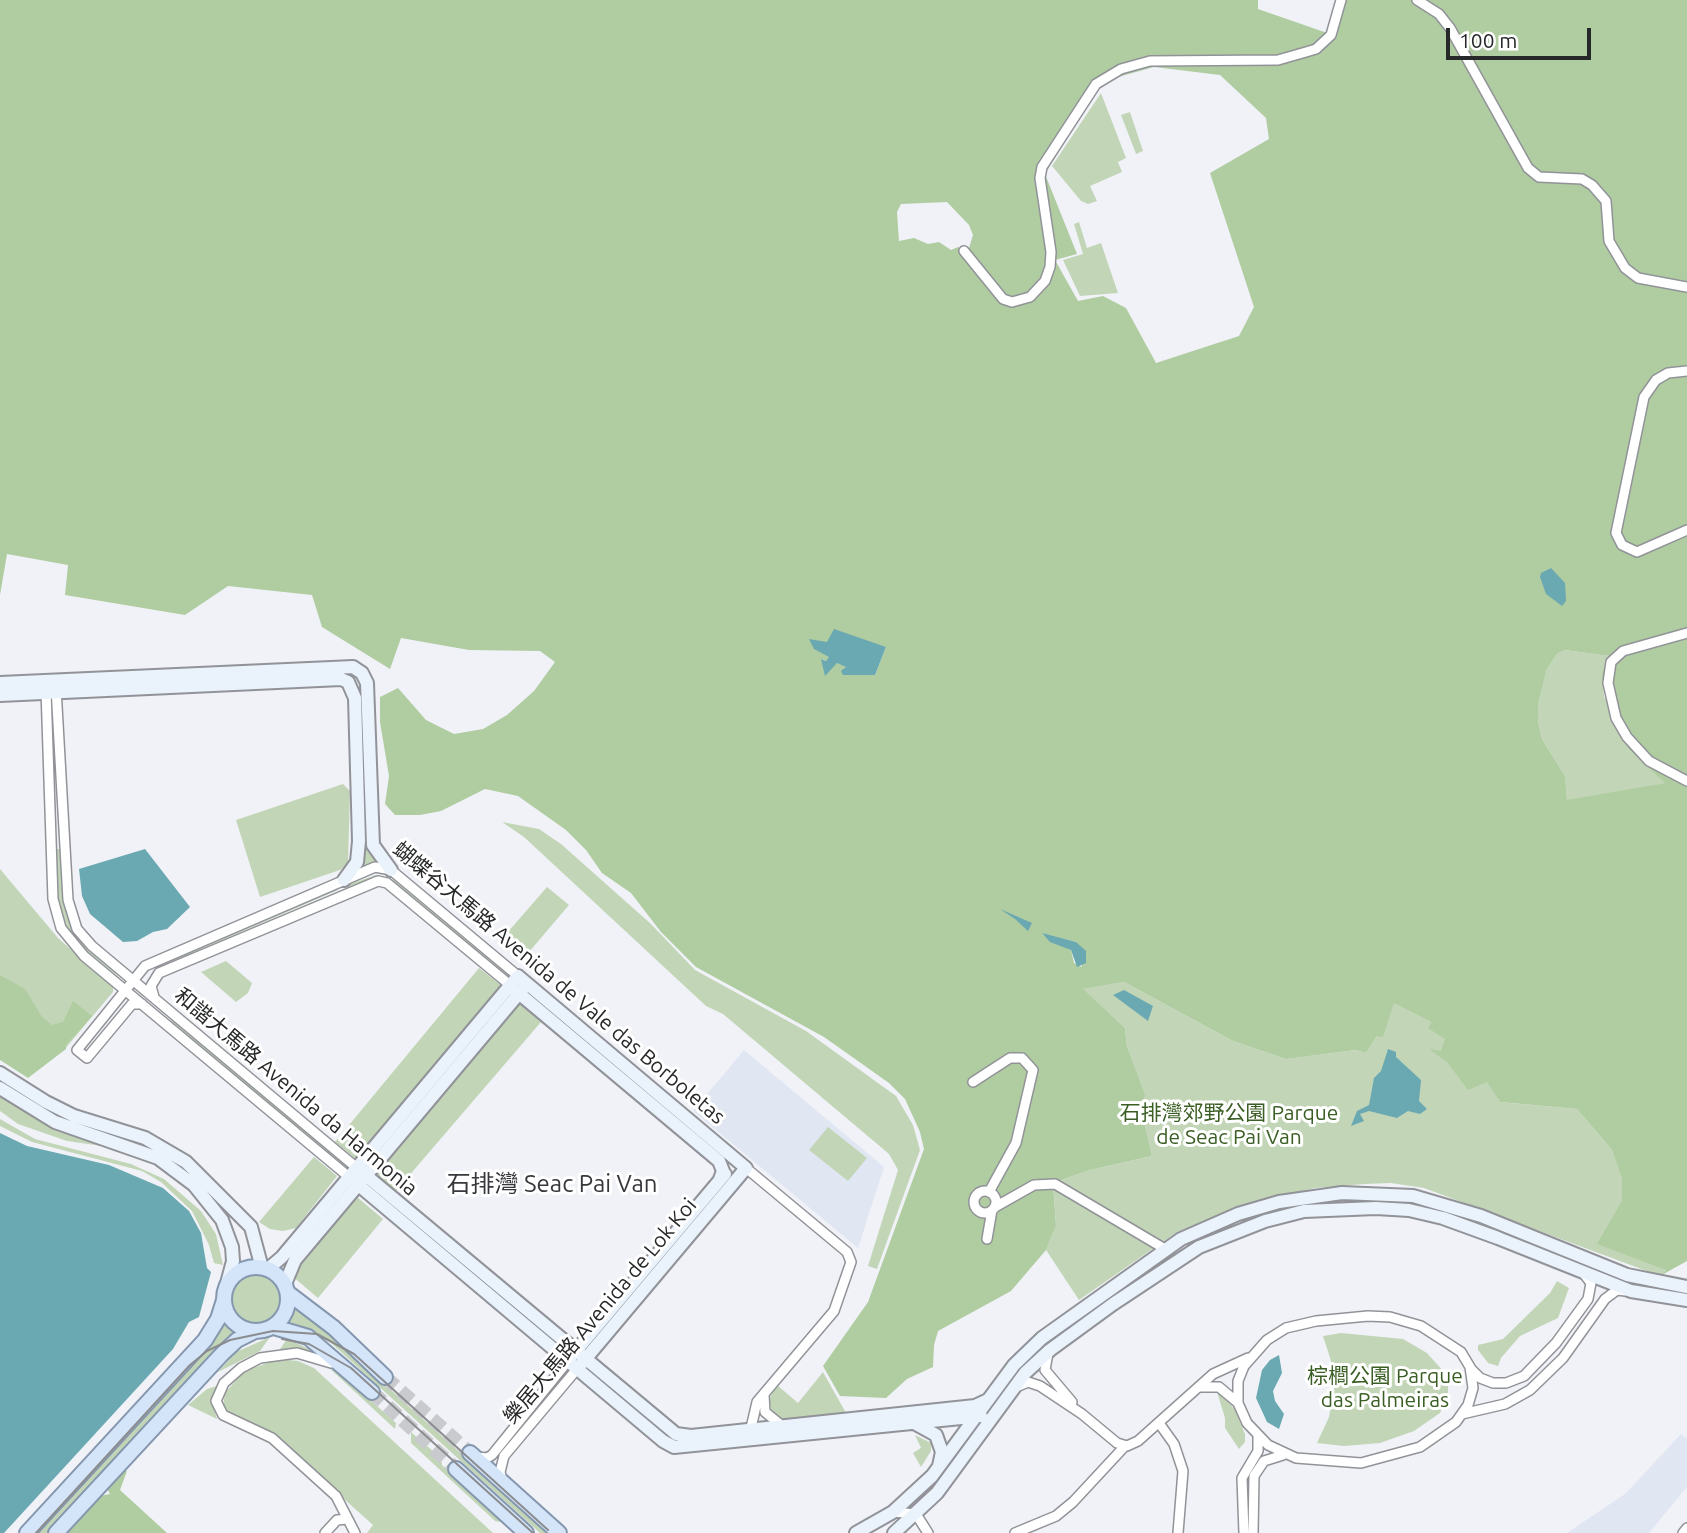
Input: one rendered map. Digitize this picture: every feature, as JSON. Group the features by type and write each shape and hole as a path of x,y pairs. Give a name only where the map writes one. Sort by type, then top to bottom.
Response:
{"main road":[{"path":"27,1533 205,1340 218,1319 225,1294 245,1269 265,1268 386,1377"},
{"path":"274,1327 285,1315 286,1288"},
{"path":"225,1294 225,1309 236,1325 253,1332"},
{"path":"56,1533 222,1354 237,1340 253,1332 274,1327 308,1337 372,1392"},
{"path":"473,1455 559,1533"},
{"path":"456,1469 526,1533"}],"street":[{"path":"964,251 1003,299 1012,302 1030,297 1045,281 1050,267 1051,252 1040,178 1042,167 1096,84 1121,69 1150,61 1278,60 1306,52 1324,43 1331,34 1341,0"},
{"path":"1417,0 1439,14 1450,27 1528,168 1546,179 1582,180 1592,184 1605,201 1609,241 1625,268 1638,278 1687,286"},
{"path":"1687,370 1668,373 1656,380 1644,397 1616,533 1622,545 1637,552 1687,530"},
{"path":"1687,633 1623,651 1611,662 1608,683 1616,718 1627,737 1649,761 1687,781"},
{"name":"蝴蝶谷大馬路 Avenida de Vale das Borboletas","path":"0,695 51,687 353,667 362,673 367,683 373,845 379,858 719,1161 723,1171 720,1180"},
{"name":"蝴蝶谷大馬路 Avenida de Vale das Borboletas","path":"0,683 51,687 341,679 348,682 355,698 359,841 357,862 344,880"},
{"name":"和諧大馬路 Avenida da Harmonia","path":"51,687 70,910 77,929 358,1177 576,1360 676,1434 691,1436 750,1435 912,1424 976,1417 999,1409"},
{"name":"和諧大馬路 Avenida da Harmonia","path":"51,687 55,911 69,940 126,991 358,1177"},
{"name":"和諧大馬路 Avenida da Harmonia","path":"142,1004 132,1004 87,1058 77,1050 145,966 372,867 391,870"},
{"name":"蝴蝶谷大馬路 Avenida de Vale das Borboletas","path":"157,1001 150,986 159,973 369,882 387,883 519,985 847,1252 850,1260 834,1311 766,1390 753,1412 750,1435"},
{"path":"115,965 129,968 145,966"},
{"path":"286,1288 290,1267 358,1177 519,985"},
{"path":"973,1082 1010,1058 1027,1061 1033,1070 1016,1143 989,1192"},
{"path":"0,1073 74,1116 145,1139 186,1162 251,1227 265,1268 282,1257 358,1177"},
{"path":"0,1088 55,1122 146,1153 173,1167 194,1185 222,1220 232,1247 233,1261 225,1294"},
{"name":"樂居大馬路 Avenida de Lok Koi","path":"506,1485 500,1472 504,1456 576,1360 720,1180 741,1164"},
{"name":"樂居大馬路 Avenida de Lok Koi","path":"473,1455 487,1458 492,1455 741,1164"},
{"path":"989,1192 978,1193 974,1203 983,1212 1034,1185 1055,1184 1165,1249"},
{"path":"987,1240 996,1200 989,1192"},
{"path":"856,1533 893,1512 938,1469 1014,1365 1042,1338 1165,1249 1238,1214 1279,1202 1328,1194 1391,1194 1444,1203 1627,1275 1687,1287"},
{"path":"894,1533 916,1514 952,1475 1015,1388 1050,1350 1199,1247 1254,1224 1304,1211 1376,1208 1409,1210 1454,1222 1631,1292"},
{"path":"1015,1533 1056,1516 1073,1502 1125,1446 1138,1441 1215,1373 1235,1366 1286,1328 1316,1321 1368,1316 1390,1317 1426,1328 1451,1343 1479,1378 1498,1384 1517,1380 1533,1368 1572,1324 1588,1299 1591,1283 1581,1271"},
{"path":"1462,1414 1505,1404 1530,1390 1563,1358 1605,1299 1617,1290 1687,1300"},
{"path":"1050,1350 1045,1370 1082,1414"},
{"path":"352,1375 314,1356 297,1353 270,1354 241,1368 224,1383 216,1401 223,1415 272,1438 337,1496 355,1533"},
{"path":"1252,1355 1238,1381 1238,1403 1247,1423 1258,1437 1285,1455"},
{"path":"1253,1533 1254,1476 1265,1461 1285,1455 1339,1463 1385,1459 1430,1443 1462,1414 1473,1388 1470,1367"},
{"path":"1015,1388 1034,1383 1125,1446"},
{"path":"1199,1387 1219,1387 1238,1403"},
{"path":"766,1390 763,1405 768,1418 788,1425"},
{"name":"和諧大馬路 Avenida da Harmonia","path":"750,1435 788,1425 975,1406 988,1400"},
{"path":"959,1407 976,1417 980,1425 978,1439"},
{"path":"1159,1423 1174,1444 1183,1471 1178,1533"},
{"path":"912,1424 921,1425 936,1435 942,1452 938,1469"},
{"path":"1244,1533 1242,1478 1258,1451 1258,1437"},
{"path":"893,1512 916,1514"},
{"path":"916,1514 928,1533"},
{"path":"325,1533 337,1520 347,1519"},
{"path":"1683,1533 1687,1528"}],"shaded area":[{"path":"744,1050 884,1167 858,1248 693,1111"},
{"path":"1681,1434 1687,1439 1687,1487 1649,1533 1567,1533 1625,1494"}],"green space":[{"path":"0,0 1258,0 1258,9 1330,34 1341,0 1687,0 1687,1261 1660,1276 1666,1270 1597,1244 1622,1201 1622,1180 1612,1150 1577,1109 1500,1102 1487,1082 1468,1090 1447,1062 1429,1049 1441,1051 1445,1039 1428,1028 1432,1022 1394,1003 1383,1037 1377,1036 1366,1053 1356,1050 1286,1059 1233,1041 1124,982 1083,989 1125,1028 1127,1046 1145,1094 1143,1117 1152,1156 1090,1170 1053,1183 1056,1225 1046,1250 1011,1291 938,1331 933,1367 907,1379 886,1398 840,1396 823,1366 868,1302 924,1149 920,1132 905,1099 889,1083 824,1037 696,967 661,932 631,893 602,873 586,850 566,830 518,796 485,789 441,811 420,815 395,815 385,804 389,776 380,722 380,697 398,688 426,720 454,734 483,729 507,715 534,691 555,662 540,651 469,650 401,638 390,669 322,627 312,595 228,586 185,615 65,595 68,565 7,554 0,595","holes":["1154,67 1220,75 1266,118 1269,139 1210,173 1254,307 1239,336 1156,363 1126,308 1103,296 1078,301 1055,260 1077,254 1045,174 1099,87 1118,77","947,202 969,225 973,235 969,248 964,251 958,247 951,250 939,242 928,244 914,238 899,241 897,212 901,204","827,642 886,647 875,675 843,675 846,666 837,663 831,666 822,659 826,661 830,657 821,651","1565,650 1610,656 1602,672 1602,682 1611,718 1628,749 1665,783 1567,800 1565,776 1542,739 1538,721 1538,705 1547,669 1557,654","1042,934 1076,942 1082,967 1074,963 1071,950"]},
{"path":"1101,93 1126,158 1118,162 1122,172 1090,186 1097,201 1088,204 1081,201 1052,166"},
{"path":"1130,112 1143,151 1136,154 1121,115"},
{"path":"1079,222 1087,248 1101,243 1118,293 1080,296 1063,260 1083,254 1074,224"},
{"path":"1565,650 1611,656 1602,672 1604,696 1628,749 1666,783 1567,801 1565,776 1542,739 1538,721 1538,705 1547,669 1557,654"},
{"path":"359,693 362,694 368,849 378,862 362,866"},
{"path":"343,784 350,791 348,864 340,870 260,897 236,820"},
{"path":"502,822 539,829 561,844 651,924 695,970 806,1031 896,1096 913,1125 920,1150 877,1269 868,1266 898,1170 889,1154 723,1014 706,1006 524,837"},
{"path":"56,849 62,849 64,905 71,927 119,977 83,948 61,919 56,894"},
{"path":"0,869 58,938 113,987 113,992 64,1050 0,986"},
{"path":"376,875 394,880 508,975 506,978 376,878 345,888 344,886"},
{"path":"337,887 338,890 173,961 172,958"},
{"path":"547,887 569,905 529,952 507,933"},
{"name":"石排灣郊野公園 Parque de Seac Pai Van","path":"1422,947 1465,1045 1500,1102 1577,1109 1612,1150 1622,1180 1622,1201 1666,1270 1660,1276 1424,1188 1391,1183 1364,1184 1315,1188 1262,1201 1177,1232 1079,1300 1046,1250 1056,1224 1053,1183 1090,1170 1152,1156 1143,1117 1145,1094 1127,1046 1125,1028 1082,989 1124,982 1233,1041 1286,1059 1356,1050 1366,1053 1377,1036 1383,1036 1393,1003"},
{"path":"226,961 252,983 248,993 236,1002 201,972"},
{"path":"479,968 502,986 357,1160 335,1142"},
{"path":"0,975 25,989 42,1017 52,1025 63,1022 73,1001 92,1016 66,1045 66,1049 28,1078 0,1060"},
{"path":"519,1003 541,1022 395,1192 373,1174"},
{"path":"172,1020 349,1168 347,1170 170,1022"},
{"path":"0,1096 39,1120 109,1147 67,1141 18,1124 0,1111"},
{"path":"0,1119 35,1139 131,1164 164,1179 201,1211 216,1234 223,1265 214,1263 209,1245 192,1211 161,1182 142,1171 32,1142 0,1126"},
{"path":"828,1127 867,1158 848,1181 809,1150"},
{"path":"314,1157 337,1176 296,1228 283,1231 270,1229 259,1222"},
{"path":"357,1197 383,1219 318,1298 292,1276"},
{"path":"1378,1198 1421,1203 1448,1210 1627,1280 1682,1294 1629,1283 1440,1210 1416,1205 1342,1199"},
{"path":"256,1273 266,1275 274,1281 280,1289 280,1309 274,1317 266,1323 256,1325 246,1323 238,1317 232,1309 230,1299 232,1289 238,1281 246,1275"},
{"path":"1557,1281 1569,1288 1558,1318 1520,1336 1501,1358 1498,1366 1488,1363 1478,1350 1478,1345 1503,1339 1550,1293"},
{"path":"295,1303 549,1533 540,1533 330,1342 308,1330 287,1324"},
{"path":"224,1319 240,1333 220,1346 49,1533 34,1533"},
{"name":"棕櫚公園 Parque das Palmeiras","path":"1341,1333 1403,1339 1427,1353 1444,1372 1448,1383 1448,1394 1440,1413 1414,1431 1380,1443 1344,1446 1317,1443 1329,1417 1334,1390 1331,1361 1323,1336"},
{"path":"270,1337 260,1351 218,1372 236,1352"},
{"path":"287,1339 316,1352 396,1423 395,1429 326,1365 301,1352 280,1349"},
{"path":"279,1359 298,1361 314,1368 493,1533 367,1533 373,1525 276,1438 263,1428 236,1418 223,1407 225,1393 244,1371"},
{"path":"823,1372 846,1413 785,1421 772,1413 769,1399 777,1385 798,1403"},
{"path":"217,1386 212,1401 217,1419 188,1405 207,1389"},
{"path":"1217,1392 1224,1395 1235,1410 1245,1434 1245,1442 1239,1449 1225,1428 1225,1418"},
{"path":"411,1432 441,1458 442,1465 506,1523 495,1521 411,1443"},
{"path":"915,1435 931,1443 931,1451 921,1467 913,1453 921,1448"},
{"path":"115,1469 127,1471 120,1490 167,1533 66,1533 70,1524 99,1496 110,1494 103,1481"}],"water":[{"path":"1551,568 1565,583 1566,601 1562,606 1546,594 1540,577 1541,573"},
{"path":"834,629 886,647 875,675 843,675 841,671 846,667 837,663 825,676 821,659 826,661 829,657 814,649 809,639 827,642"},
{"path":"145,849 190,907 167,929 153,932 137,941 123,942 90,914 82,896 79,869"},
{"path":"1000,909 1032,923 1028,931 1015,919"},
{"path":"1042,933 1076,942 1086,951 1086,963 1077,967 1071,950 1050,942"},
{"path":"1124,990 1153,1006 1148,1021 1113,995"},
{"path":"1388,1049 1396,1052 1396,1057 1421,1080 1419,1101 1427,1109 1420,1114 1408,1111 1397,1118 1369,1111 1360,1114 1364,1121 1351,1126 1357,1111 1369,1105 1374,1078 1381,1071"},
{"path":"0,1133 27,1146 109,1165 163,1188 189,1211 201,1233 207,1268 211,1272 199,1317 189,1322 173,1349 4,1533 0,1533"},
{"path":"1279,1355 1282,1373 1273,1391 1275,1401 1284,1414 1279,1429 1267,1422 1256,1398 1262,1370 1270,1360"}],"tunnel":[{"path":"385,1377 470,1453"},
{"path":"372,1392 456,1469"}],"tram line":[{"path":"36,1533 190,1365 207,1351 230,1340 273,1331 317,1334 354,1354 548,1530"},
{"path":"282,1339 309,1344 351,1368 533,1533"}],"district":[{"name":"石排灣 Seac Pai Van","path":"552,1184"}]}
